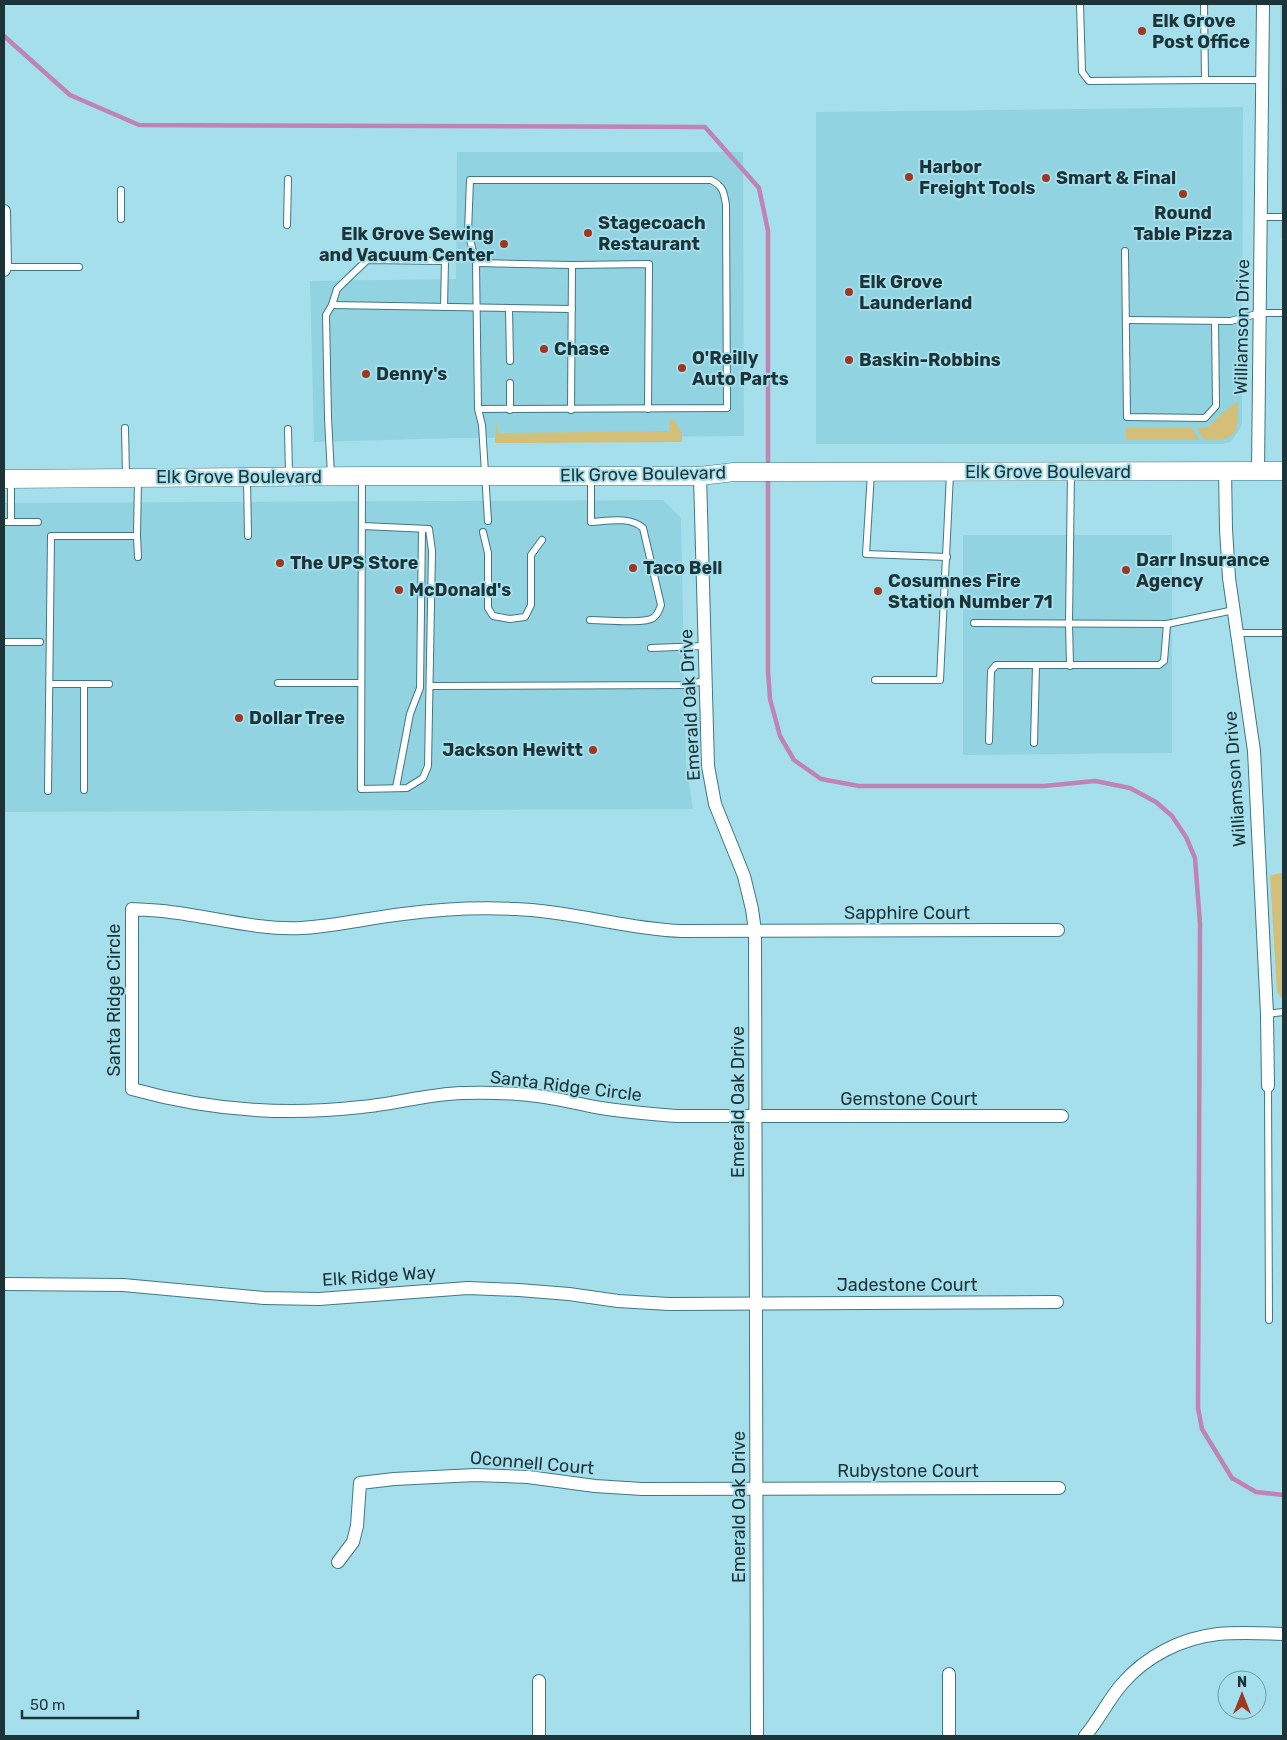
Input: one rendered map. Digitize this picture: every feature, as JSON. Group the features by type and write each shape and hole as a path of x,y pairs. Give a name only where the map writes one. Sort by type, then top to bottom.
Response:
{"main road":[{"name":"Elk Grove Boulevard","path":"8,479 289,476 700,476 734,472 1283,471"}],"street":[{"name":"Williamson Drive","path":"1258,471 1263,4"},
{"path":"4,211 4,268"},
{"name":"Williamson Drive","path":"1225,470 1226,529 1234,610 1254,750 1267,1014 1268,1086"},
{"name":"Emerald Oak Drive","path":"700,476 706,746 710,785 721,823 744,876 755,931 757,1736"},
{"name":"Santa Ridge Circle","path":"755,931 664,930 556,912 518,908 440,910 401,914 336,925 299,928 262,927 169,911 132,909 132,1088 189,1102 256,1110 324,1111 461,1093 502,1093 544,1097 638,1113 676,1116 756,1116"},
{"name":"Sapphire Court","path":"755,931 1058,930"},
{"name":"Gemstone Court","path":"756,1116 1062,1116"},
{"name":"Elk Ridge Way","path":"4,1284 122,1285 210,1294 319,1299 417,1291 493,1289 570,1294 641,1303 756,1304"},
{"name":"Jadestone Court","path":"756,1304 1057,1302"},
{"name":"Oconnell Court","path":"338,1562 353,1542 357,1526 360,1483 403,1478 475,1475 528,1477 595,1486 642,1489 757,1489"},
{"name":"Rubystone Court","path":"757,1489 1059,1488"},
{"path":"1085,1736 1124,1682 1137,1669 1168,1649 1184,1642 1219,1634 1283,1634"},
{"path":"949,1674 949,1736"},
{"path":"538,1736 539,1681"}],"lane":[{"path":"1080,4 1082,72 1089,82 1262,80"},
{"path":"1204,4 1205,80"},
{"path":"287,226 288,179"},
{"path":"478,409 727,408 726,205 720,184 711,180 470,180 468,232 476,263 478,409 482,425 488,520"},
{"path":"121,190 121,219"},
{"path":"1261,217 1283,217"},
{"path":"1125,251 1127,417 1205,418 1216,406 1215,321"},
{"path":"331,476 326,315 332,305 337,289 367,260 444,261 444,307"},
{"path":"476,263 649,264 648,409"},
{"path":"571,410 572,265"},
{"path":"4,268 79,267"},
{"path":"332,305 477,309 572,309"},
{"path":"509,309 510,362"},
{"path":"1126,320 1231,321 1260,313 1283,313"},
{"path":"510,383 510,410"},
{"path":"124,428 132,478 138,556"},
{"path":"288,428 289,476"},
{"path":"871,472 866,554 947,556"},
{"path":"875,680 940,680 950,472"},
{"path":"1070,666 1071,472"},
{"path":"590,475 592,522 631,521 638,523 643,528 661,605 658,614 652,619 640,621 590,620"},
{"path":"362,476 361,789 408,788 423,778 428,766 432,551 429,529 362,526"},
{"path":"247,477 248,536"},
{"path":"8,479 11,522"},
{"path":"4,522 38,522"},
{"path":"396,788 410,714 420,688 422,529"},
{"path":"483,532 488,553 488,608 493,616 510,619 525,617 531,606 531,555 542,540"},
{"path":"48,791 51,536 137,536"},
{"path":"974,623 1167,624 1234,610"},
{"path":"989,741 991,671 996,664 1036,666 1159,665 1164,661 1167,624"},
{"path":"1237,633 1283,633"},
{"path":"4,642 40,642"},
{"path":"651,648 704,646"},
{"path":"1034,743 1036,666"},
{"path":"430,686 683,685 705,681"},
{"path":"278,683 361,683"},
{"path":"50,684 109,684"},
{"path":"84,684 84,790"},
{"path":"1267,1014 1283,1012"},
{"path":"1268,1086 1269,1320"}],"shaded area":[{"path":"1280,4 1283,4 1283,239 1281,239"},
{"path":"1243,107 1242,425 1231,442 1222,444 816,444 816,112"},
{"path":"457,152 743,152 744,436 456,438 314,442 310,281 456,279"},
{"path":"1238,401 1238,421 1234,433 1224,439 1204,440 1197,428 1208,427"},
{"path":"496,420 498,433 669,431 670,420 674,420 682,433 682,442 495,443"},
{"path":"1126,428 1192,428 1199,440 1126,440"},
{"path":"663,500 681,518 686,765 693,809 4,812 4,503"},
{"path":"963,535 1172,535 1172,753 963,755"},
{"path":"1283,872 1283,1000 1277,992 1270,876"}],"waterway":[{"path":"4,36 70,95 139,125 705,127 759,188 768,231 768,467"},
{"path":"768,475 768,671 770,699 780,736 794,760 821,779 859,786 1044,786 1095,781 1130,788 1156,802 1172,816 1186,837 1195,858 1200,924 1198,1408 1202,1429 1232,1478 1256,1492 1283,1495"}],"place":[{"name":"Elk Grove Post Office","path":"1142,31"},
{"name":"Harbor Freight Tools","path":"909,177"},
{"name":"Smart & Final","path":"1046,178"},
{"name":"Round Table Pizza","path":"1183,194"},
{"name":"Stagecoach Restaurant","path":"588,233"},
{"name":"Elk Grove Sewing and Vacuum Center","path":"504,244"},
{"name":"Elk Grove Launderland","path":"849,292"},
{"name":"Chase","path":"544,349"},
{"name":"Baskin-Robbins","path":"849,360"},
{"name":"O'Reilly Auto Parts","path":"682,368"},
{"name":"Denny's","path":"366,374"},
{"name":"The UPS Store","path":"280,563"},
{"name":"Taco Bell","path":"633,568"},
{"name":"Darr Insurance Agency","path":"1126,570"},
{"name":"McDonald's","path":"399,590"},
{"name":"Cosumnes Fire Station Number 71","path":"878,591"},
{"name":"Dollar Tree","path":"239,718"},
{"name":"Jackson Hewitt","path":"593,750"}]}
